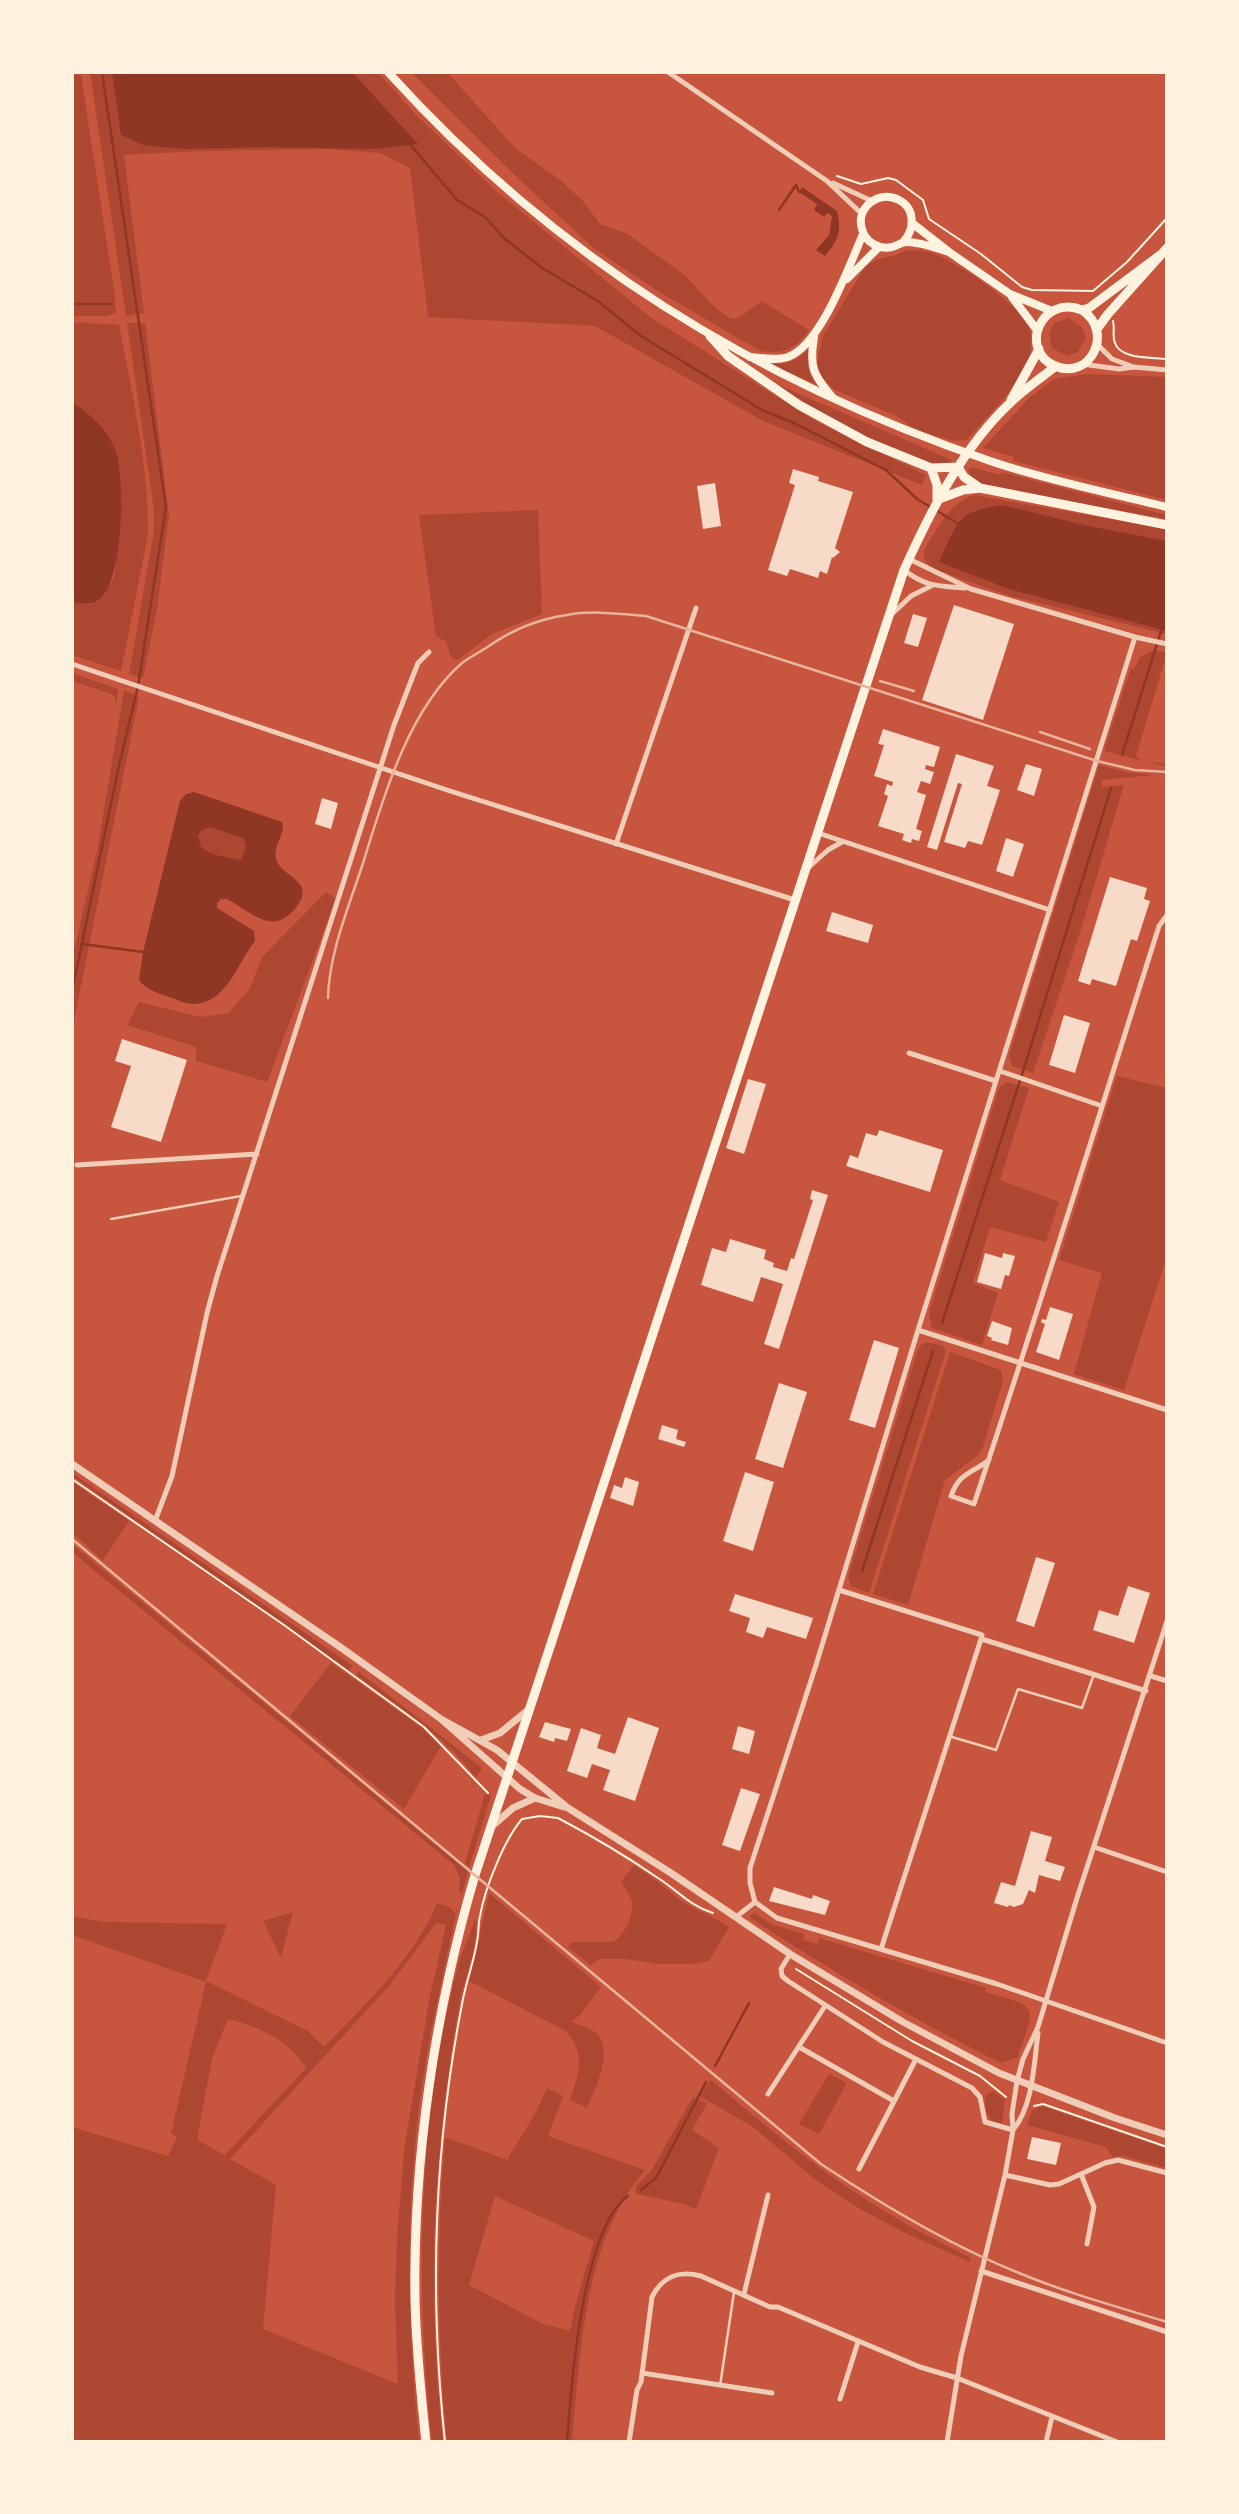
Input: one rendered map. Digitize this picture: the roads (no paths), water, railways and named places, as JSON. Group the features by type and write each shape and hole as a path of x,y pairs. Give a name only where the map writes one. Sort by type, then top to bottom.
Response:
{"main road":[{"path":"388,72 440,127 531,210 656,303 710,336 836,401 932,440 996,463 1167,507"},
{"path":"904,242 912,223 908,207 897,199 882,197 872,201 862,214 860,222 868,241 879,247 889,248 904,242 950,252"},
{"path":"912,223 1010,294 1052,311"},
{"path":"747,356 779,359 800,351 815,334 842,284 863,234"},
{"path":"842,284 879,247"},
{"path":"1082,310 1099,302 1164,251"},
{"path":"1097,329 1164,251"},
{"path":"1010,294 1037,330 1039,349 1047,361 1068,368 1083,364 1094,352 1097,344 1097,329 1091,318 1082,310 1067,307 1052,311 1043,319 1037,330"},
{"path":"815,334 811,364 818,380 836,401"},
{"path":"710,336 727,356 799,405 866,442 931,468 958,467"},
{"path":"426,2442 418,2368 415,2299 422,2148 439,2028 466,1907 506,1777 904,570 937,500 958,467 1010,402 1039,349"},
{"path":"1010,402 1056,366"},
{"path":"958,467 964,477 980,488"},
{"path":"931,468 937,485 937,500"},
{"path":"937,500 963,490 980,488 1167,525"}],"street":[{"path":"668,72 827,181 862,214"},
{"path":"827,181 872,201"},
{"path":"1097,344 1112,359 1133,367"},
{"path":"1083,364 1119,369 1133,367 1167,370"},
{"path":"909,559 971,589 1166,644"},
{"path":"904,570 931,586 971,589"},
{"path":"887,618 911,596 931,586"},
{"path":"617,844 696,608"},
{"path":"1135,637 750,1868 750,1883 755,1902 777,1918 1046,2001 1167,2043"},
{"path":"155,1521 172,1476 209,1304 394,725 418,663 429,652"},
{"path":"72,664 382,768 795,900"},
{"path":"818,833 1050,909"},
{"path":"806,869 842,842"},
{"path":"989,1460 962,1476 955,1483 951,1496 974,1504 989,1460 1159,926 1167,915"},
{"path":"909,1052 996,1081"},
{"path":"1000,1071 1102,1106"},
{"path":"77,1165 257,1154"},
{"path":"918,1330 1167,1410"},
{"path":"72,1464 441,1719 481,1740 568,1808 671,1873 790,1954 903,2022 1017,2081 1167,2135"},
{"path":"839,1590 982,1635 881,1949"},
{"path":"1013,2130 1019,2123 1026,2104 1038,2028 1046,2001 1167,1621"},
{"path":"981,1639 1146,1691"},
{"path":"1151,1676 1167,1681"},
{"path":"481,1740 500,1733 528,1710"},
{"path":"441,1719 506,1777 536,1798 568,1808"},
{"path":"491,1828 513,1808 536,1798"},
{"path":"1094,1847 1167,1872"},
{"path":"736,1917 755,1902"},
{"path":"790,1954 781,1969 782,1976 825,2006 978,2093 985,2122 1013,2130"},
{"path":"768,2094 825,2006"},
{"path":"947,2442 957,2378 1005,2175 1013,2130 1012,2114 1017,2081 1023,2059 1038,2028"},
{"path":"799,2047 894,2101"},
{"path":"859,2169 916,2059"},
{"path":"1005,2175 1059,2185 1105,2163 1118,2160 1167,2173"},
{"path":"1081,2174 1094,2207 1087,2244"},
{"path":"744,2294 768,2194"},
{"path":"981,2271 1167,2332"},
{"path":"629,2442 637,2390 641,2382 652,2297 663,2281 689,2273 920,2367 957,2378 1117,2442"},
{"path":"840,2399 858,2342"},
{"path":"642,2373 772,2393"},
{"path":"1046,2442 1052,2417"}],"lane":[{"path":"111,1219 244,1195"},
{"path":"950,1736 996,1750 1018,1689 1082,1708 1094,1674"},
{"path":"720,2386 735,2290"}],"waterway":[{"path":"72,991 138,686 166,507 102,72"},
{"path":"409,143 457,200 485,217 505,239 542,268 598,301 641,336 762,410 796,424 886,470 917,499 959,524"},
{"path":"779,210 796,185 799,192"},
{"path":"72,304 112,304"},
{"path":"1122,755 1162,628"},
{"path":"942,1323 1111,788"},
{"path":"82,944 143,952"},
{"path":"862,1571 933,1351"},
{"path":"715,2066 749,2003"},
{"path":"641,2190 656,2178 706,2082"},
{"path":"567,2442 576,2349 590,2274 612,2214 628,2196"}],"railway":[{"path":"328,998 332,963 341,928 380,808 413,728 443,682 462,663 507,635 546,619 587,613 646,616 1097,761 1135,770 1167,772"},
{"path":"880,681 914,691"},
{"path":"1040,732 1090,749"},
{"path":"72,1539 821,2164 917,2224 993,2262 1055,2287 1167,2322"}]}
